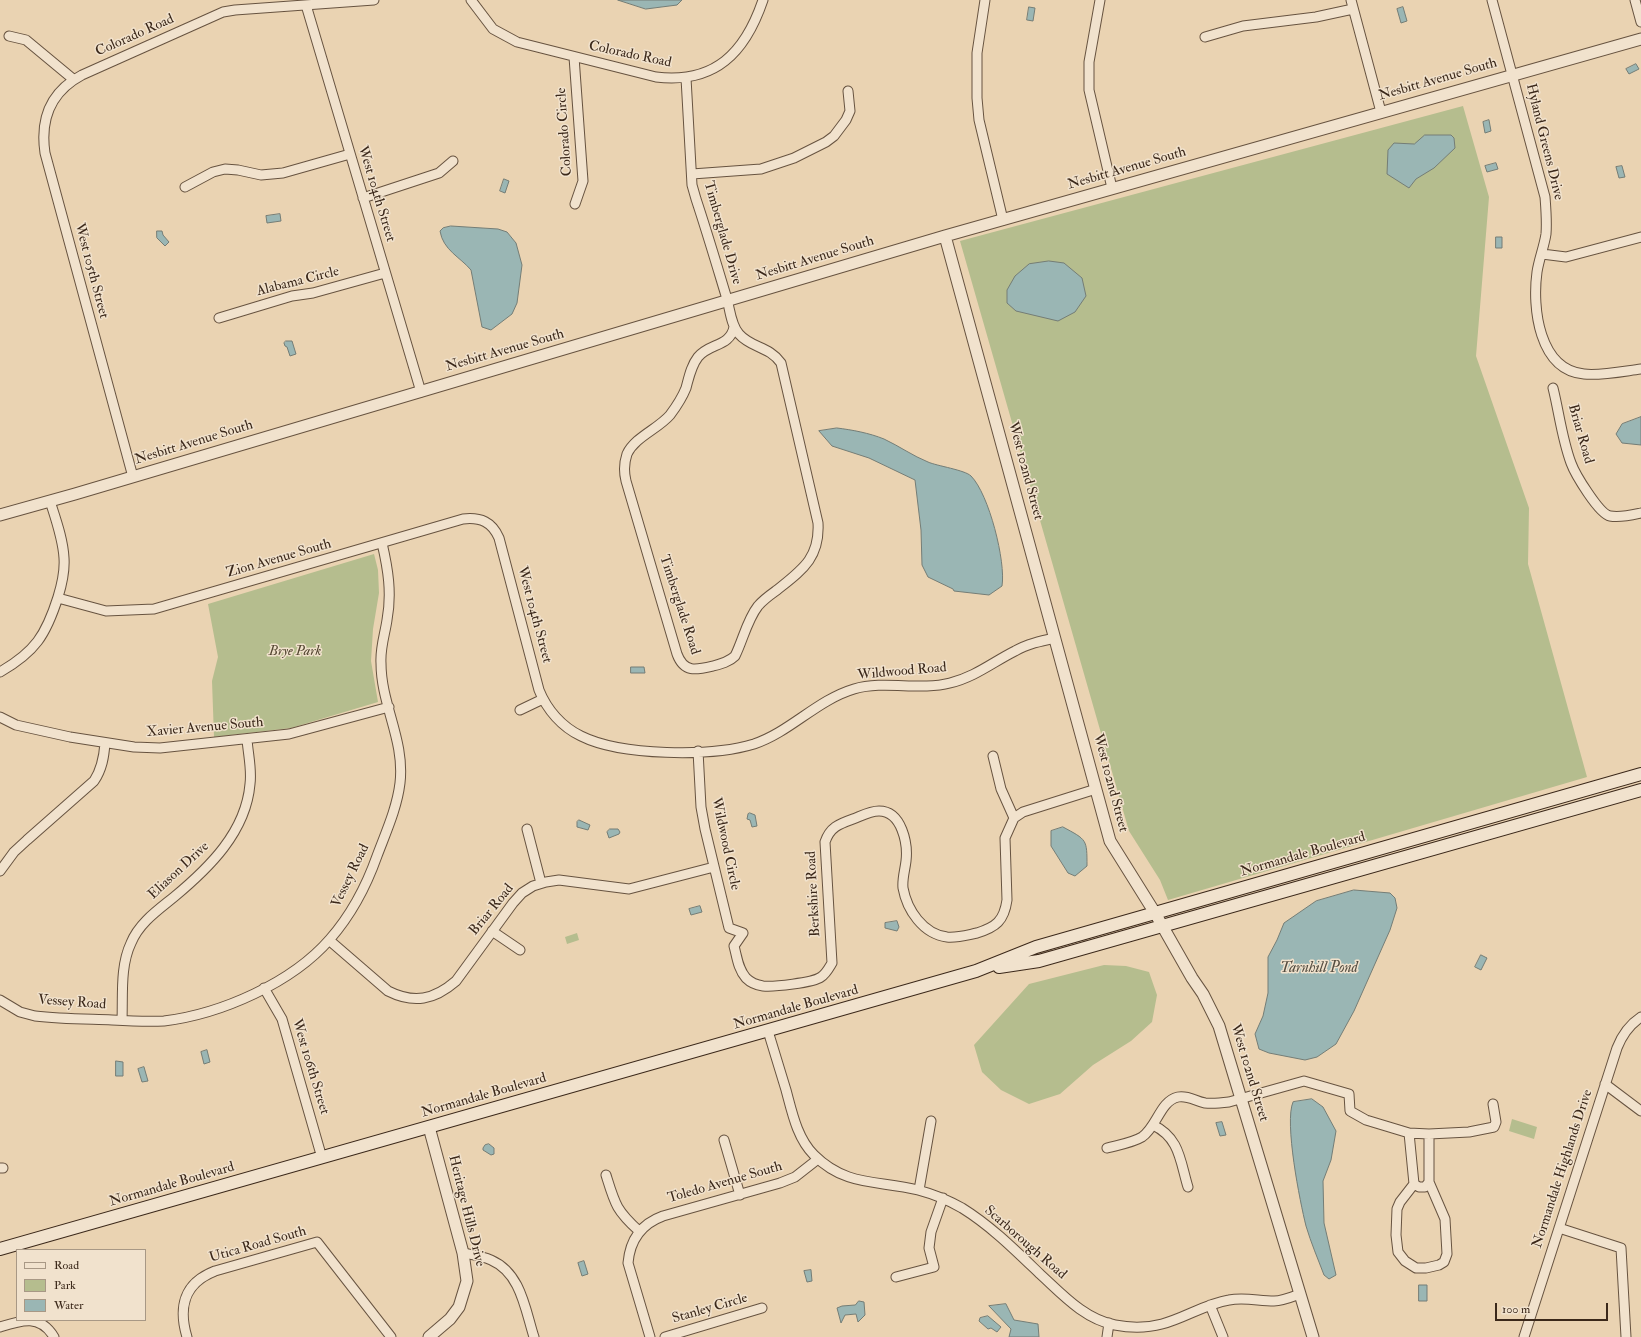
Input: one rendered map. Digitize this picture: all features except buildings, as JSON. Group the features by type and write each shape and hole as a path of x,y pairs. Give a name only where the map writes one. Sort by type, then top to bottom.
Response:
{"main road":[{"name":"Normandale Boulevard","path":"0,1249 976,971 1036,947 1641,774"},
{"name":"Normandale Boulevard","path":"976,971 1039,961 1641,790"}],"street":[{"name":"Colorado Road","path":"73,79 222,12 374,0"},
{"name":"Colorado Road","path":"471,0 493,29 504,36 530,46 656,77 672,79 686,78 703,74 718,66 730,57 741,45 759,13 763,0"},
{"path":"985,0 977,53 978,120 1003,220"},
{"path":"1100,0 1089,62 1089,90 1112,188"},
{"name":"Hyland Greens Drive","path":"1492,0 1545,197 1546,223 1542,254 1537,272 1536,291 1537,310 1545,345 1553,358 1565,369 1584,374 1641,368"},
{"path":"1635,0 1641,22"},
{"path":"1205,37 1243,26 1316,18 1352,4 1381,112"},
{"name":"West 104th Street","path":"306,5 421,392"},
{"path":"9,36 26,40 73,79"},
{"name":"Nesbitt Avenue South","path":"0,515 421,392 729,305 945,236 1641,39"},
{"name":"Colorado Circle","path":"574,57 582,181 576,204"},
{"name":"Timberglade Drive","path":"686,78 692,174 696,199 729,305"},
{"name":"West 105th Street","path":"73,79 60,91 52,102 43,127 43,140 45,153 132,477"},
{"path":"692,174 761,169 794,158 826,142 834,136 846,120 850,111 848,91"},
{"path":"185,187 212,172 225,169 261,175 283,174 350,154"},
{"path":"363,198 439,173 453,161"},
{"name":"West 102nd Street","path":"945,236 1110,841 1155,913 1220,1026 1313,1337"},
{"path":"1542,254 1566,257 1641,236"},
{"name":"Alabama Circle","path":"219,318 292,296 313,293 385,273"},
{"path":"729,305 734,327"},
{"name":"Timberglade Road","path":"734,327 745,340 769,351 776,356 781,363 818,523 818,534 813,555 807,563 800,571 766,597 758,606 752,615 735,656 731,660 724,663 698,670 690,669 684,666 679,660 626,482 624,473 625,463 627,454 632,446 669,416 678,404 685,390 694,364 699,356 707,349 729,340 733,333 734,327"},
{"name":"Briar Road","path":"1553,388 1571,463 1591,498 1601,511 1610,516 1628,516 1641,513"},
{"path":"0,672 23,657 36,645 53,615 58,598 64,571 64,558 50,501"},
{"name":"Zion Avenue South","path":"58,598 106,611 154,609 463,519 481,519 495,530 499,538"},
{"name":"West 104th Street","path":"499,538 543,699 553,714 566,726 597,743 661,753"},
{"name":"Vessey Road","path":"0,1000 20,1012 35,1016 163,1021 180,1018 240,1002 300,966 329,940 347,917 363,890 371,873 397,801 401,766 400,748 382,680 380,664 390,603 388,569 382,543"},
{"name":"Wildwood Road","path":"661,753 736,748 754,744 787,728 839,695 855,689 878,686 930,686 948,684 966,679 1015,650 1055,638"},
{"path":"520,710 543,699"},
{"name":"Xavier Avenue South","path":"0,716 16,725 35,730 105,743 134,747 160,748 247,739 306,730 389,707"},
{"name":"Eliason Drive","path":"122,1020 126,956 131,941 151,916 214,861 224,847 241,817 247,800 250,784 247,739"},
{"path":"0,871 14,852 94,781 100,772 104,761 105,743"},
{"name":"Wildwood Circle","path":"698,751 701,807 729,928 743,933"},
{"path":"993,756 1001,789 1014,818 1023,812 1096,789"},
{"name":"Berkshire Road","path":"743,933 734,946 736,957 746,978 753,983 770,986 814,980 822,977 832,963 825,849 827,835 836,825 873,811 881,811 894,817 903,835 906,847 904,888 910,908 924,927 946,937 959,937 994,926 1001,919 1006,905 1005,838 1008,828 1014,818"},
{"path":"527,829 541,883"},
{"name":"Briar Road","path":"329,940 388,991 399,996 423,998 446,990 456,981 513,903 522,893 533,886 558,880 629,889 714,867"},
{"path":"492,931 520,950"},
{"name":"West 106th Street","path":"264,988 282,1019 322,1158"},
{"name":"Normandale Highlands Drive","path":"1524,1337 1605,1084 1622,1036 1629,1027 1641,1017"},
{"name":"Scarborough Road","path":"768,1031 796,1124 802,1140 812,1154 839,1174 855,1180 919,1190 943,1198 982,1221 1070,1302 1097,1319 1129,1327 1162,1324 1210,1305 1232,1299 1275,1301 1300,1294"},
{"path":"1107,1148 1141,1138 1153,1125 1170,1100 1177,1097 1185,1097 1216,1104 1241,1099 1304,1081 1349,1094 1350,1111 1366,1120 1409,1133 1429,1134 1469,1132 1494,1127 1496,1122 1493,1104"},
{"path":"1605,1084 1641,1111"},
{"path":"919,1190 931,1121"},
{"path":"1153,1125 1168,1134 1174,1141 1188,1187"},
{"name":"Heritage Hills Drive","path":"428,1127 463,1253 467,1280 458,1307 450,1318 429,1337"},
{"path":"1409,1133 1414,1184 1400,1202 1397,1209 1396,1235 1398,1252 1405,1261 1416,1268 1439,1266 1444,1262 1447,1254 1445,1219 1429,1182 1429,1134"},
{"path":"724,1140 740,1194"},
{"name":"Toledo Avenue South","path":"639,1231 646,1224 663,1216 780,1183 795,1177 818,1159"},
{"path":"606,1175 617,1208 639,1231 629,1252 628,1263 650,1337"},
{"path":"1414,1184 1418,1187 1425,1187 1429,1182"},
{"path":"896,1277 934,1267 929,1248 931,1232 943,1198"},
{"path":"1559,1228 1621,1248 1626,1337"},
{"name":"Utica Road South","path":"187,1337 182,1316 183,1303 195,1283 204,1275 317,1242 391,1337"},
{"path":"463,1253 492,1261 510,1275 521,1295 534,1337"},
{"path":"1210,1305 1223,1337"},
{"name":"Stanley Circle","path":"665,1337 762,1308"},
{"path":"0,1327 18,1322 35,1321 44,1325 54,1337"},
{"path":"1107,1337 1109,1323"}],"green space":[{"path":"1463,106 1489,197 1476,356 1529,508 1528,564 1587,777 1168,900 1160,880 1129,831 960,241"},
{"name":"Brye Park","path":"374,554 378,570 379,593 373,629 371,661 378,702 291,728 214,737 212,681 218,657 208,604"},
{"path":"577,933 579,940 567,944 565,937"},
{"path":"1104,965 1126,966 1149,972 1157,995 1152,1022 1131,1041 1093,1065 1060,1094 1029,1104 1001,1090 982,1072 974,1045 1029,984"},
{"path":"1512,1119 1537,1127 1534,1139 1509,1131"}],"water":[{"path":"618,0 682,0 677,5 646,9"},
{"path":"1029,7 1035,8 1033,21 1027,20"},
{"path":"1403,7 1407,21 1401,23 1397,9"},
{"path":"1636,64 1639,69 1629,74 1626,69"},
{"path":"1489,120 1491,131 1485,133 1483,122"},
{"path":"1425,135 1451,135 1454,138 1455,148 1434,168 1416,179 1409,188 1387,174 1388,150 1394,143 1414,144"},
{"path":"1496,163 1498,169 1487,172 1485,166"},
{"path":"1622,166 1625,177 1619,178 1616,167"},
{"path":"504,179 509,181 505,193 500,191"},
{"path":"280,214 281,221 267,223 266,216"},
{"path":"451,226 498,229 507,232 516,243 522,265 517,303 512,314 491,330 482,327 471,270 452,253 442,238 440,231 443,228"},
{"path":"157,231 162,231 163,235 169,242 165,246 157,238"},
{"path":"1496,237 1502,237 1502,248 1496,248"},
{"path":"1049,261 1064,263 1082,278 1086,296 1075,312 1058,321 1016,311 1007,303 1007,290 1015,276 1029,264"},
{"path":"286,341 292,341 296,354 290,356 284,343"},
{"path":"1641,417 1641,445 1622,443 1616,434 1622,424"},
{"path":"837,428 861,432 884,439 932,464 963,472 971,476 978,485 984,497 995,529 1003,575 1002,586 989,595 954,591 953,589 928,577 922,565 921,530 915,480 869,458 832,446 819,431"},
{"path":"631,667 644,667 645,673 631,673"},
{"path":"750,813 755,815 757,826 752,827 750,820 747,819 748,814"},
{"path":"579,820 590,825 588,830 577,827 577,822"},
{"path":"1063,827 1081,838 1086,845 1087,866 1075,876 1068,873 1051,846 1051,831"},
{"path":"610,829 618,829 620,832 619,834 609,838 607,832"},
{"name":"Tarnhill Pond","path":"1354,890 1390,893 1395,898 1397,908 1390,930 1354,1011 1336,1044 1317,1057 1305,1060 1269,1053 1259,1049 1255,1034 1263,1016 1268,993 1268,957 1284,923 1316,901"},
{"path":"700,906 702,912 691,915 689,909"},
{"path":"897,921 899,927 897,931 885,928 885,923"},
{"path":"1481,955 1487,958 1481,970 1475,967"},
{"path":"207,1050 210,1062 204,1064 201,1052"},
{"path":"116,1061 123,1062 123,1076 116,1076"},
{"path":"144,1067 148,1081 142,1082 138,1069"},
{"path":"1312,1099 1323,1107 1336,1131 1331,1160 1323,1181 1324,1223 1336,1275 1329,1279 1324,1275 1306,1226 1297,1181 1290,1126 1293,1102"},
{"path":"1222,1122 1226,1135 1220,1136 1216,1123"},
{"path":"489,1144 494,1148 494,1154 491,1155 483,1150 485,1145"},
{"path":"584,1261 588,1274 582,1276 578,1263"},
{"path":"811,1270 812,1281 807,1282 804,1271"},
{"path":"1419,1285 1427,1285 1427,1301 1419,1301"},
{"path":"859,1301 864,1302 865,1315 858,1322 856,1314 845,1315 841,1323 837,1308 855,1305"},
{"path":"1006,1304 1014,1320 1038,1324 1039,1337 1009,1337 1011,1329 989,1306"},
{"path":"988,1316 1001,1327 997,1332 991,1328 988,1329 979,1321 980,1318"}]}
